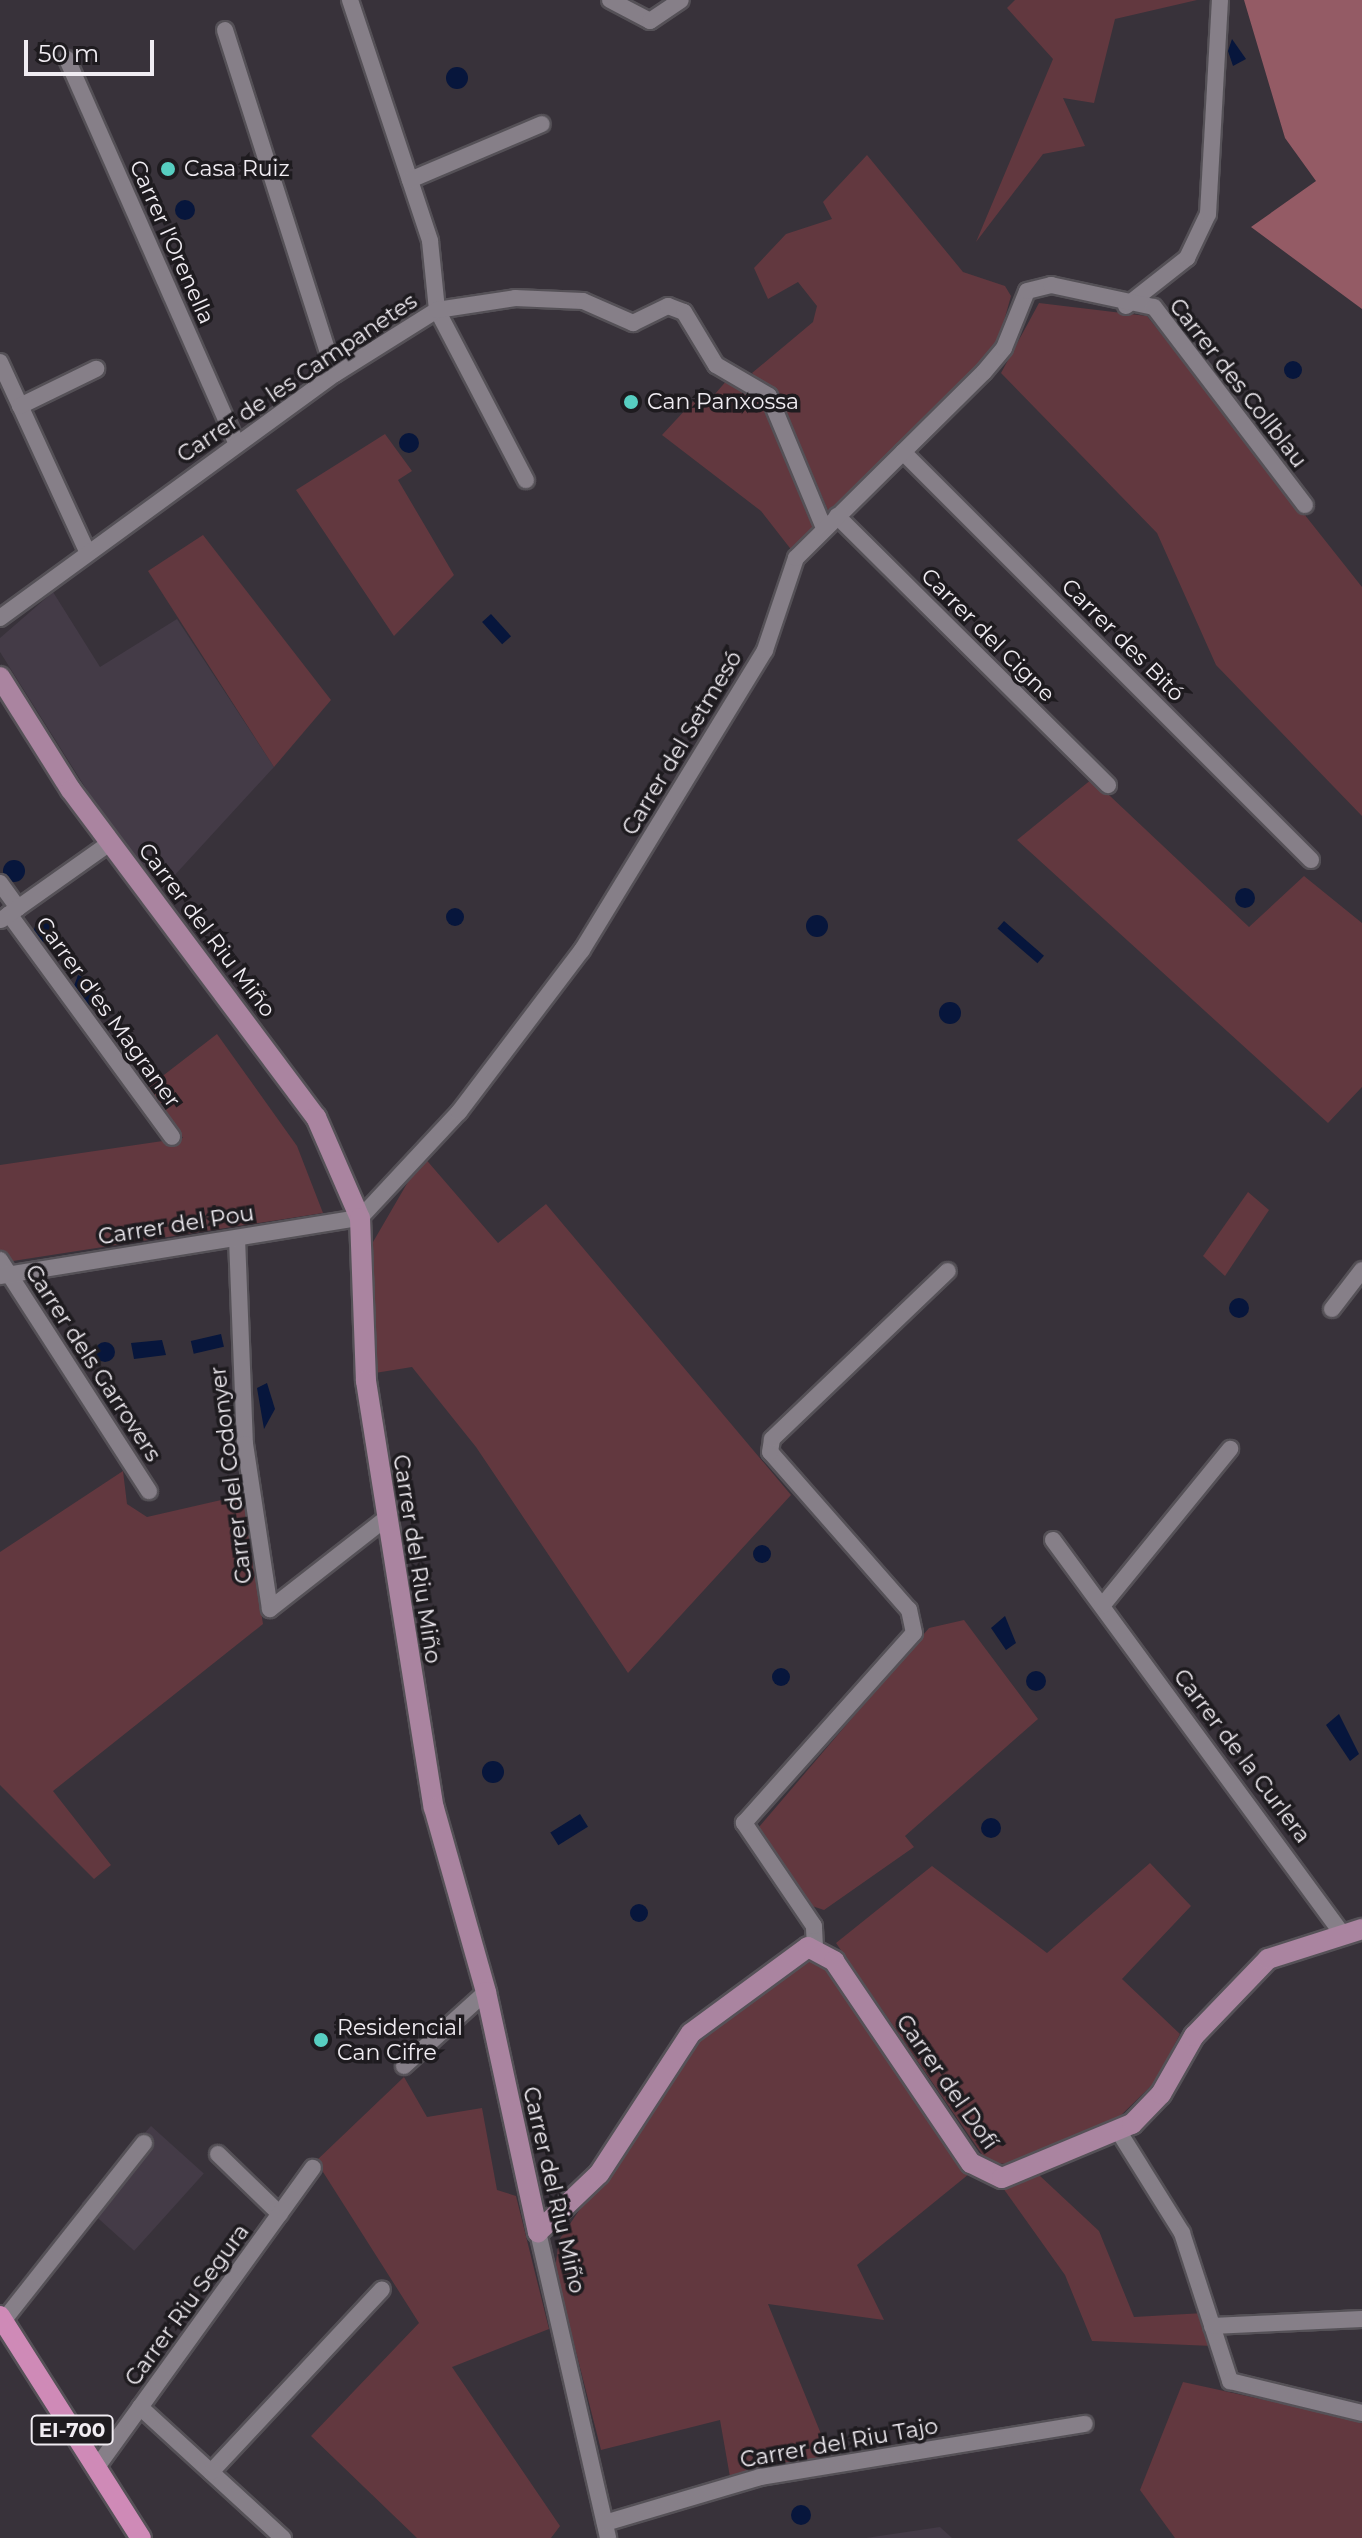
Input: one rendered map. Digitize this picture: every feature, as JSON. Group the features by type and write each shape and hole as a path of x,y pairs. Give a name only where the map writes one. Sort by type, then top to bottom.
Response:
{"main road":[{"name":"EI-700","path":"2,2318 141,2538"}],"street":[{"name":"Carrer de les Campanetes","path":"0,618 87,551 335,374 437,310 430,241 350,0"},
{"path":"610,0 637,19 650,21 681,0"},
{"path":"1126,306 1187,258 1208,214 1220,0"},
{"path":"225,30 335,374"},
{"name":"Carrer l'Orenella","path":"67,59 237,444"},
{"path":"410,180 542,124"},
{"name":"Carrer del Setmesó","path":"360,1218 459,1112 582,950 765,650 796,558 1004,348 1027,291 1051,285 1126,306"},
{"path":"526,480 437,310 515,298 583,301 633,323 676,306 716,365 769,396 824,528"},
{"name":"Carrer des Collblau","path":"1126,306 1154,307 1305,505"},
{"path":"0,362 87,551"},
{"path":"20,406 96,369"},
{"name":"Carrer des Bitó","path":"903,452 1311,860"},
{"name":"Carrer del Cigne","path":"837,516 1108,785"},
{"name":"Carrer del Riu Miño","path":"0,677 111,842 316,1117 360,1218 366,1381 384,1520 434,1808 486,1992 607,2530"},
{"path":"9,914 111,842"},
{"name":"Carrer d'es Magraner","path":"0,883 9,914 172,1137"},
{"name":"Carrer del Pou","path":"5,1275 360,1218"},
{"name":"Carrer del Codonyer","path":"237,1238 245,1444 270,1609 384,1520"},
{"name":"Carrer dels Garrovers","path":"0,1260 5,1275 149,1491"},
{"path":"1332,1309 1362,1270"},
{"name":"Carrer del Dofí","path":"948,1271 772,1439 770,1452 909,1610 914,1633 744,1823 814,1926 815,1947 834,1961 983,2174 1014,2175 1119,2132 1148,2109 1194,2036 1268,1959 1353,1932"},
{"path":"1102,1606 1230,1449"},
{"name":"Carrer de la Curlera","path":"1053,1540 1353,1932"},
{"path":"538,2232 599,2174 691,2033 797,1952 815,1947"},
{"path":"404,2066 486,1992"},
{"path":"1119,2132 1182,2233 1230,2381 1362,2413"},
{"path":"2,2318 144,2143"},
{"path":"218,2154 280,2214"},
{"name":"Carrer Riu Segura","path":"97,2467 313,2168"},
{"path":"211,2472 382,2289"},
{"path":"1212,2326 1362,2319"},
{"path":"140,2407 283,2538"},
{"name":"Carrer del Riu Tajo","path":"607,2530 760,2477 1085,2424"}],"shaded area":[{"path":"1015,0 1197,0 1115,19 1094,103 1063,98 1085,146 1043,154 976,242 1053,59 1007,8"},
{"path":"1244,0 1362,0 1362,309 1251,227 1316,181 1285,138"},
{"path":"867,155 963,272 1005,286 1011,296 997,346 830,515 782,404 752,373 813,322 817,306 798,282 768,299 754,268 786,234 832,219 823,202"},
{"path":"1039,303 1147,316 1362,587 1362,816 1216,665 1157,533 1001,373"},
{"path":"728,379 770,410 809,503 813,531 793,552 761,511 662,435 700,394 708,402"},
{"path":"385,434 412,471 398,480 454,575 394,636 296,490"},
{"path":"203,535 331,700 274,767 148,571"},
{"path":"53,592 100,667 177,619 274,767 162,889 102,814 0,652 0,638"},
{"path":"1092,779 1249,927 1304,876 1362,923 1362,1087 1328,1123 1017,840"},
{"path":"217,1034 297,1146 323,1213 0,1263 0,1165 183,1138 147,1088"},
{"path":"423,1156 498,1243 546,1204 791,1495 628,1673 476,1447 412,1367 375,1373 373,1242"},
{"path":"1248,1192 1269,1210 1225,1276 1203,1256"},
{"path":"123,1471 127,1504 147,1517 243,1495 263,1624 53,1791 111,1865 94,1879 0,1785 0,1552"},
{"path":"964,1620 1038,1719 905,1836 914,1847 824,1910 812,1906 759,1827 929,1628"},
{"path":"1150,1863 1191,1906 1122,1979 1180,2034 1155,2082 1114,2122 1014,2164 988,2163 836,1943 932,1866 1047,1953"},
{"path":"807,1958 827,1966 969,2174 857,2265 884,2320 768,2304 830,2456 730,2477 720,2420 601,2450 555,2269 559,2240 697,2037"},
{"path":"404,2077 427,2117 482,2108 497,2190 516,2196 549,2329 452,2367 560,2526 551,2538 417,2538 311,2436 419,2323 316,2161"},
{"path":"151,2126 204,2174 134,2251 81,2203"},
{"path":"1039,2175 1099,2231 1134,2317 1204,2313 1213,2346 1092,2341 1065,2275 1003,2188"},
{"path":"1183,2382 1362,2421 1362,2538 1175,2538 1140,2490"},
{"path":"940,2527 952,2538 866,2538"}],"water":[{"path":"1232,39 1246,59 1233,66 1228,51"},
{"path":"457,67 465,70 468,78 465,86 457,89 449,86 446,78 449,70"},
{"path":"185,200 192,203 195,210 192,217 185,220 178,217 175,210 178,203"},
{"path":"1293,361 1302,370 1293,379 1284,370"},
{"path":"409,433 416,436 419,443 416,450 409,453 402,450 399,443 402,436"},
{"path":"491,614 511,636 502,644 482,622"},
{"path":"14,860 22,863 25,871 22,879 14,882 6,879 3,871 6,863"},
{"path":"1245,888 1252,891 1255,898 1252,905 1245,908 1238,905 1235,898 1238,891"},
{"path":"451,908 459,908 464,917 462,924 451,926 446,921 446,913"},
{"path":"813,915 821,915 828,926 821,937 813,937 806,930 806,922"},
{"path":"45,920 53,923 56,931 53,939 45,942 37,939 34,931 37,923"},
{"path":"1004,921 1044,956 1037,963 997,929"},
{"path":"78,975 89,980 101,1006 87,1005 74,986"},
{"path":"946,1002 954,1002 961,1013 954,1024 946,1024 939,1017 939,1009"},
{"path":"1239,1298 1246,1301 1249,1308 1246,1315 1239,1318 1232,1315 1229,1308 1232,1301"},
{"path":"221,1334 224,1347 194,1354 191,1341"},
{"path":"162,1340 166,1355 134,1359 131,1343"},
{"path":"105,1342 112,1345 115,1352 112,1359 105,1362 98,1359 95,1352 98,1345"},
{"path":"267,1383 275,1409 264,1429 257,1388"},
{"path":"762,1545 771,1554 762,1563 753,1554"},
{"path":"1005,1616 1016,1643 1006,1650 991,1628"},
{"path":"781,1668 790,1677 781,1686 772,1677"},
{"path":"1036,1671 1043,1674 1046,1681 1043,1688 1036,1691 1029,1688 1026,1681 1029,1674"},
{"path":"1339,1714 1359,1754 1350,1761 1326,1725"},
{"path":"493,1761 501,1764 504,1772 501,1780 493,1783 485,1780 482,1772 485,1764"},
{"path":"580,1814 588,1827 558,1845 550,1833"},
{"path":"991,1818 998,1821 1001,1828 998,1835 991,1838 984,1835 981,1828 984,1821"},
{"path":"639,1904 648,1913 639,1922 630,1913"},
{"path":"797,2505 805,2505 811,2515 805,2525 797,2525 791,2519 791,2511"}],"place":[{"name":"Casa Ruiz","path":"168,169"},
{"name":"Can Panxossa","path":"631,402"},
{"name":"Residencial Can Cifre","path":"321,2040"}]}
